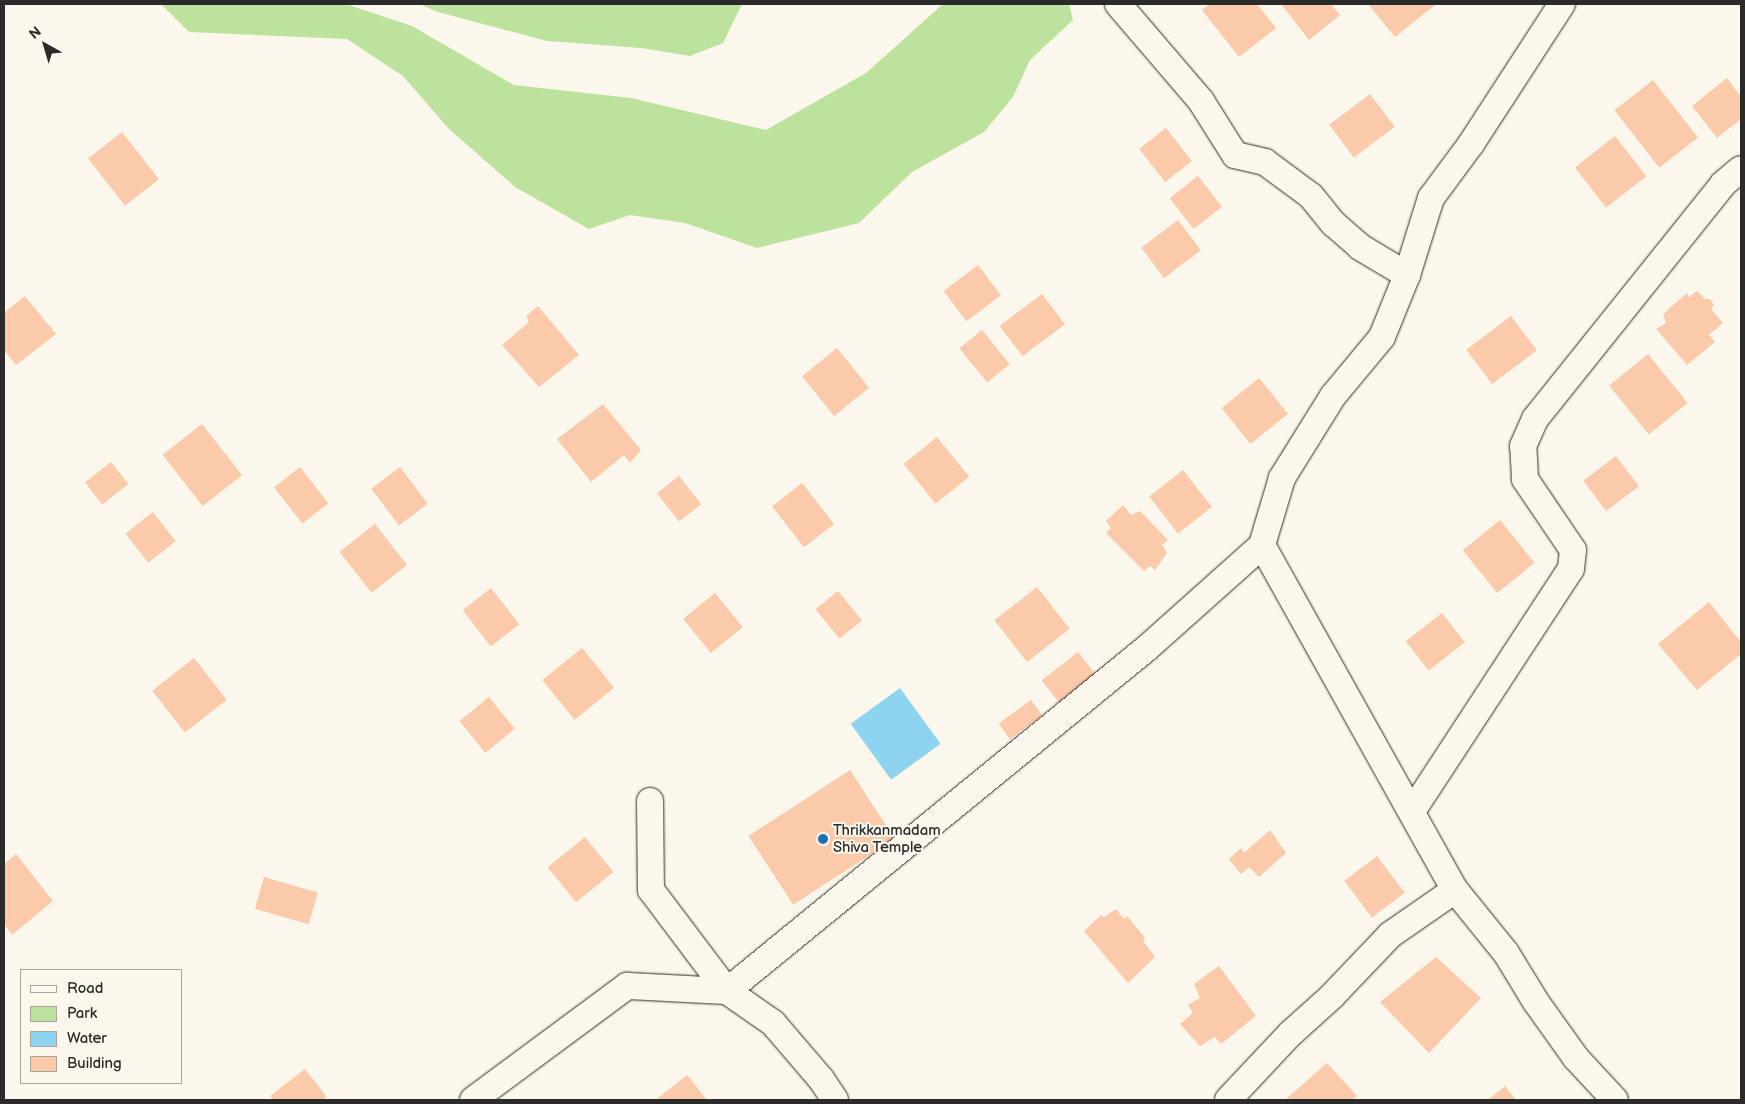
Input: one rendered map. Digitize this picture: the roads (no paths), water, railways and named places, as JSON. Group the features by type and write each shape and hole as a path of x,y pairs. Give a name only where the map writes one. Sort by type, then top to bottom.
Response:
{"street":[{"path":"1118,4 1201,101 1235,155 1265,162 1310,196 1334,224 1360,248 1407,275"},
{"path":"473,1100 627,986 727,991 1147,648 1262,545 1282,478 1333,396 1382,337 1407,275 1431,198 1476,137 1562,4"},
{"path":"1413,810 1571,569 1573,550 1525,479 1523,446 1535,419 1723,184 1741,169"},
{"path":"1262,545 1413,810 1455,890 1506,953 1536,1002 1576,1058 1615,1100"},
{"path":"650,801 650,890 727,991 773,1023 821,1079 836,1100"},
{"path":"1228,1100 1290,1034 1332,996 1390,934 1455,890"}],"water":[{"path":"900,688 941,744 891,780 851,724"}],"place":[{"name":"Thrikkanmadam Shiva Temple","path":"823,839"}]}
